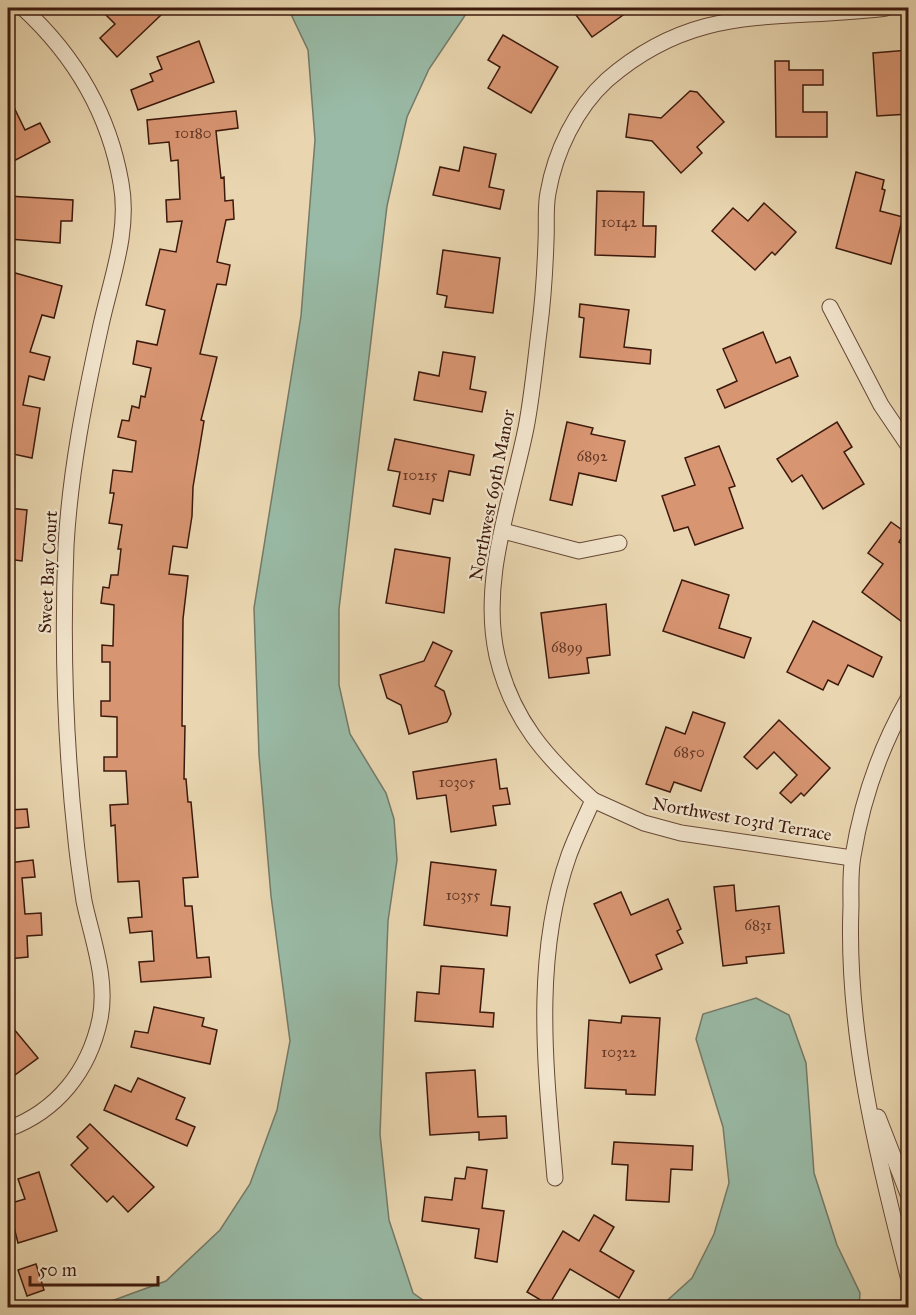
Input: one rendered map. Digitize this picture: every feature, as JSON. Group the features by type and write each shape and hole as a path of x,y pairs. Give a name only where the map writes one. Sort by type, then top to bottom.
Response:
{"street":[{"name":"Sweet Bay Court","path":"8,1129 38,1115 59,1098 78,1074 91,1050 100,1018 103,988 84,898 68,766 64,688 66,542 88,385 122,228 122,186 111,137 94,98 72,61 47,30 23,8"},
{"name":"Northwest 69th Manor","path":"593,800 531,737 511,700 497,655 491,612 494,574 526,426 540,328 548,193 560,151 578,114 605,82 638,56 680,33 718,21 886,8"},
{"path":"831,307 881,405 909,445"},
{"path":"503,531 579,551 619,543"},
{"path":"909,699 884,745 866,796 852,858 849,938 853,999 866,1087 884,1184 909,1276"},
{"path":"555,1178 544,1046 545,982 552,923 569,856 593,800"},
{"name":"Northwest 103rd Terrace","path":"593,800 644,823 681,833 852,858"},
{"path":"866,1087 909,1194"}],"shaded area":[{"path":"288,8 470,8 429,69 407,117 387,206 339,609 339,685 350,734 386,793 394,819 397,860 388,921 380,1134 389,1220 413,1293 433,1307 95,1307 166,1281 220,1230 250,1184 277,1110 290,1041 271,896 259,755 254,608 301,316 315,140 308,50"},
{"path":"908,853 908,936 904,918"},
{"path":"756,998 789,1015 806,1063 814,1173 837,1245 860,1293 859,1307 660,1307 692,1278 714,1234 729,1183 723,1127 696,1039 703,1014"}],"building":[{"path":"99,8 154,8 161,15 117,57 100,38 115,24"},
{"path":"571,8 633,8 592,37"},
{"path":"503,35 558,67 531,113 488,88 500,67 488,60"},
{"path":"199,41 214,82 138,110 131,90 153,81 150,74 162,69 157,57"},
{"path":"909,50 909,114 877,116 873,53"},
{"path":"775,61 789,61 789,70 823,70 823,85 803,85 803,112 827,112 827,137 776,137"},
{"path":"690,91 697,92 724,122 697,147 702,153 681,173 652,141 626,137 629,114 661,118"},
{"path":"8,95 25,130 40,123 50,142 8,164"},
{"path":"236,111 238,128 216,131 221,178 224,177 225,201 233,200 234,219 226,220 217,262 230,265 226,285 217,284 200,354 217,357 201,420 204,421 193,487 192,516 187,548 173,546 169,574 188,576 183,619 182,726 185,726 184,779 186,779 188,802 191,802 198,877 183,878 185,906 192,906 197,958 209,957 211,977 141,982 139,962 154,961 152,931 130,933 128,918 142,917 139,881 118,882 115,825 111,826 110,805 128,804 126,771 104,771 104,757 117,757 117,717 101,716 101,701 110,701 110,662 102,662 102,645 113,646 114,605 101,603 103,587 109,588 111,575 118,575 121,549 118,549 122,525 109,523 114,493 110,493 113,470 132,472 136,441 118,437 122,420 129,421 132,406 139,408 141,396 145,397 151,368 133,364 137,341 157,345 165,310 146,305 160,249 176,252 182,221 167,222 166,200 180,199 178,160 171,161 169,142 149,144 147,120"},
{"path":"464,147 496,154 489,187 504,190 500,209 433,195 440,167 459,171"},
{"path":"856,172 884,180 882,189 885,190 880,211 903,217 891,264 836,248"},
{"path":"597,191 644,192 643,226 656,226 655,257 595,255"},
{"path":"8,196 73,200 72,221 61,221 60,243 9,239"},
{"path":"764,203 796,232 775,255 772,252 755,270 712,231 733,208 748,221"},
{"path":"443,250 500,258 493,313 445,307 447,296 437,294"},
{"path":"8,271 62,286 54,318 42,315 30,352 50,357 44,380 29,376 23,405 40,408 32,458 8,453"},
{"path":"580,304 629,310 624,347 651,350 650,364 580,357 584,318 579,317"},
{"path":"763,332 776,363 790,357 798,376 725,408 717,390 737,381 723,349"},
{"path":"443,352 475,357 470,389 486,392 482,412 414,400 419,372 439,376"},
{"path":"567,422 593,428 591,434 625,441 616,481 579,473 572,505 550,500"},
{"path":"837,422 852,447 844,452 864,484 823,509 802,475 792,482 777,459"},
{"path":"395,439 474,455 470,475 449,471 443,501 433,499 430,514 393,506 400,472 388,470"},
{"path":"719,446 735,486 729,488 743,528 695,545 688,527 674,531 662,496 695,485 685,458"},
{"path":"8,508 27,510 22,561 8,559"},
{"path":"891,522 905,532 899,542 909,549 909,627 862,592 883,564 868,553"},
{"path":"395,549 450,558 444,613 386,603"},
{"path":"682,580 729,595 719,628 751,638 744,658 663,631"},
{"path":"606,604 610,655 587,658 589,673 549,678 541,613"},
{"path":"813,621 882,657 873,677 848,665 838,685 828,680 823,690 787,672"},
{"path":"433,642 452,651 435,686 444,691 451,714 447,722 409,734 401,705 387,698 380,675 424,661"},
{"path":"693,712 725,723 701,791 674,782 670,792 646,784 666,727 685,734"},
{"path":"779,720 830,768 804,796 801,793 791,803 780,793 797,775 774,752 757,769 744,757"},
{"path":"496,759 500,789 507,788 510,804 493,806 496,825 451,832 446,795 417,799 413,772"},
{"path":"27,809 29,827 8,829 8,810"},
{"path":"33,860 35,877 22,878 25,914 41,913 42,935 27,936 28,957 8,959 8,863"},
{"path":"431,862 496,870 491,905 510,907 507,936 424,925"},
{"path":"734,885 736,911 779,906 784,953 746,957 747,963 723,966 714,887"},
{"path":"621,892 631,915 668,899 681,929 677,931 683,943 656,955 662,969 630,983 594,904"},
{"path":"441,966 484,969 480,1012 494,1013 493,1027 415,1021 417,992 439,994"},
{"path":"154,1007 204,1018 202,1026 217,1030 210,1064 131,1047 135,1031 148,1033"},
{"path":"622,1016 660,1018 655,1095 626,1094 626,1090 585,1088 589,1020 621,1023"},
{"path":"8,1022 38,1058 8,1080"},
{"path":"475,1070 478,1117 506,1116 507,1138 479,1140 479,1132 430,1135 426,1073"},
{"path":"138,1078 185,1098 176,1119 195,1127 187,1146 104,1110 115,1085 131,1092"},
{"path":"90,1124 154,1187 128,1212 113,1196 107,1202 71,1165 88,1148 77,1137"},
{"path":"614,1142 693,1146 692,1170 671,1169 669,1202 626,1200 628,1165 612,1164"},
{"path":"467,1167 487,1170 482,1208 504,1211 497,1262 475,1258 479,1229 422,1221 425,1197 452,1200 455,1178 465,1179"},
{"path":"39,1172 57,1231 18,1243 8,1204 25,1199 18,1179"},
{"path":"594,1215 614,1227 600,1251 634,1271 619,1298 570,1269 549,1305 527,1292 563,1231 579,1241"},
{"path":"36,1264 44,1290 27,1296 18,1270"}]}
